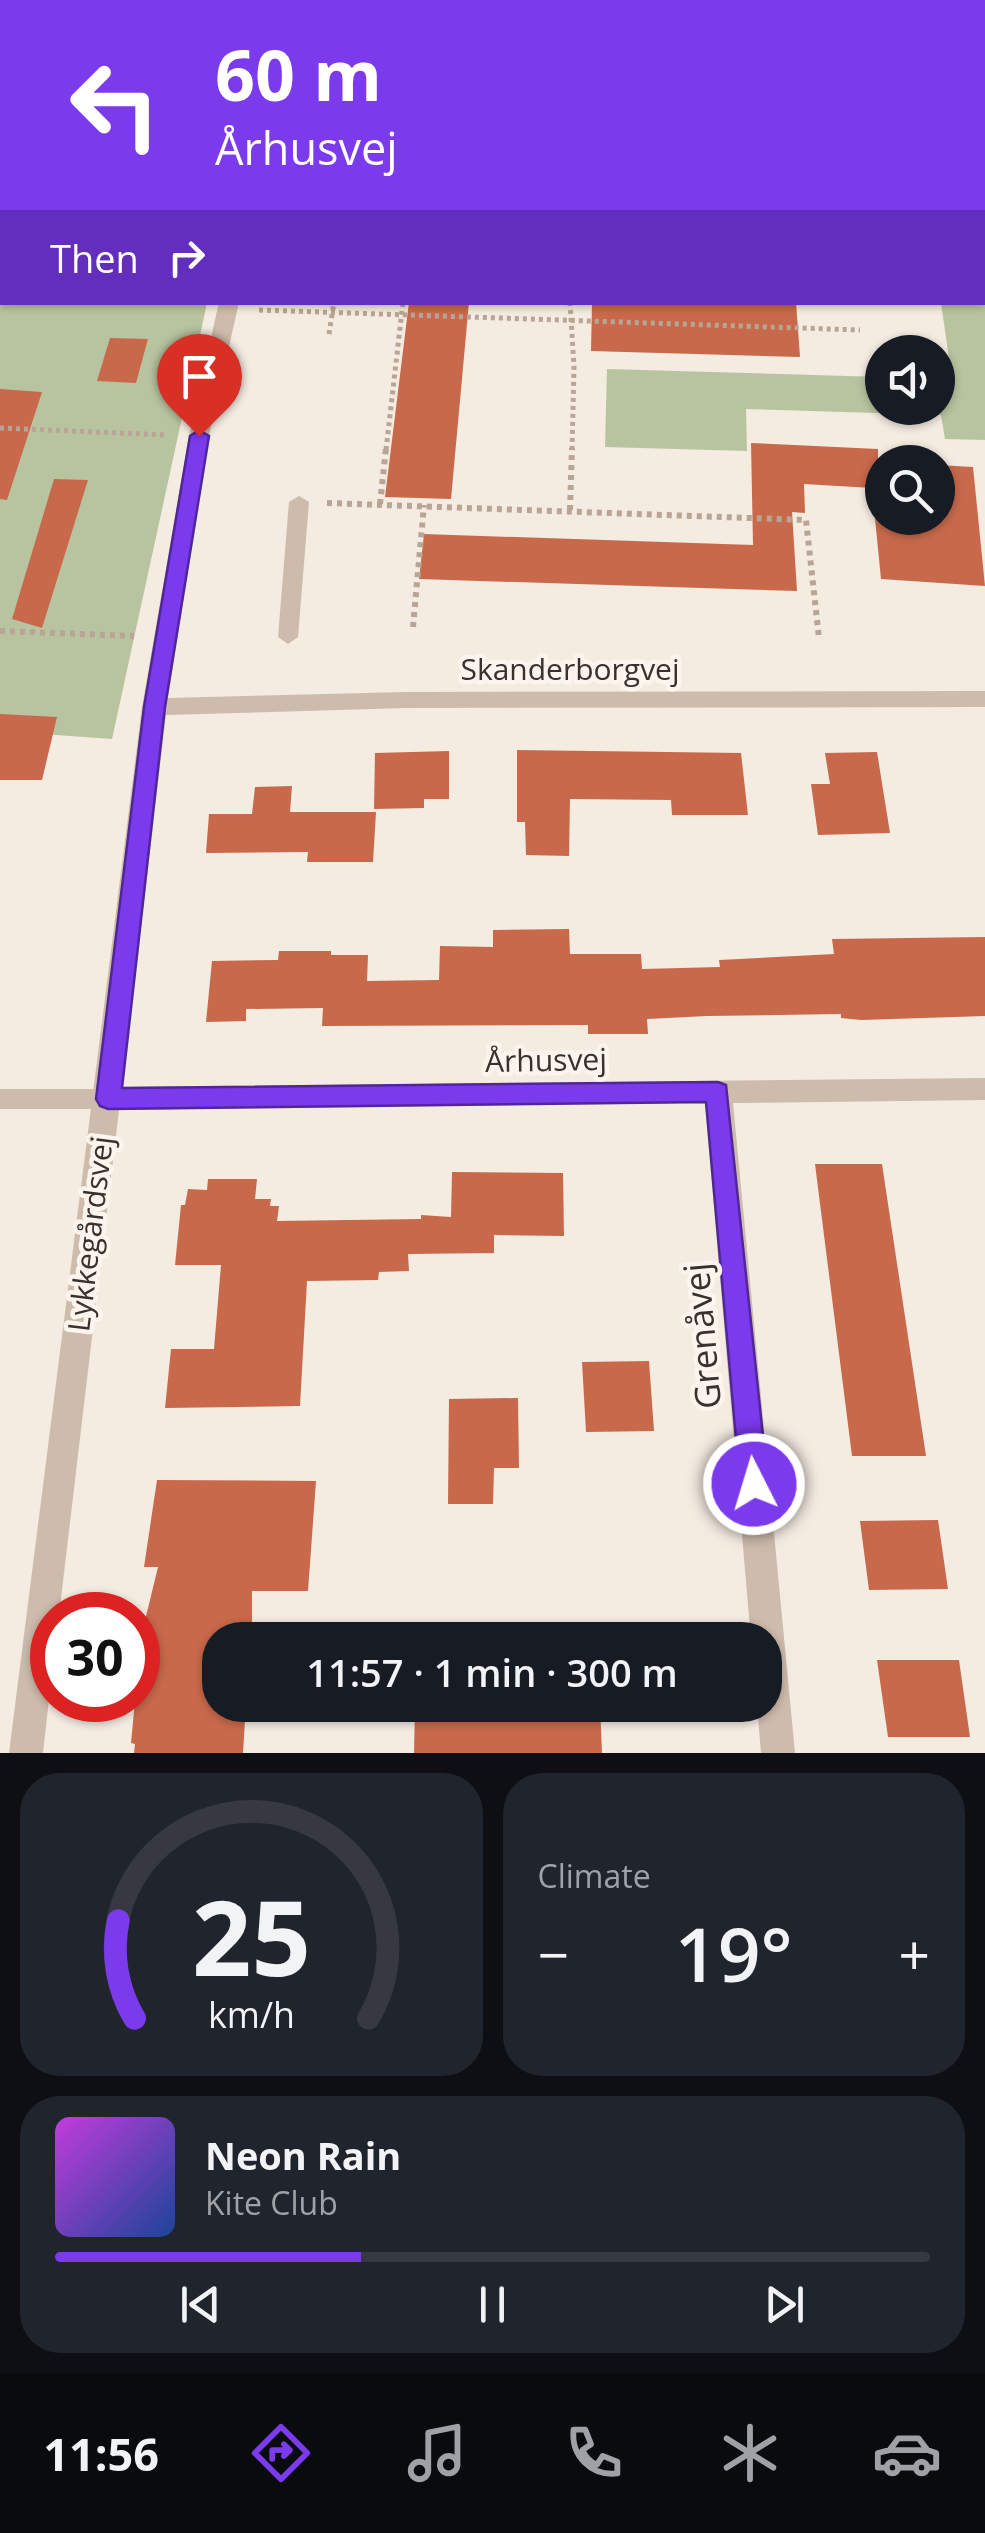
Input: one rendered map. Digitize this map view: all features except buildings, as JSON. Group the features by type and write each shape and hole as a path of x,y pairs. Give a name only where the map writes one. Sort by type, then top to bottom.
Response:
{"street":[{"name":"Lykkegårdsvej","path":"26,1753 154,707 199,436 228,306"},
{"name":"Skanderborgvej","path":"154,707 406,700 985,699"},
{"name":"Århusvej","path":"108,1099 985,1089"},
{"name":"Grenåvej","path":"718,1092 778,1753"}],"lane":[{"path":"288,637 299,502"},
{"path":"0,1100 108,1099"}],"path":[{"path":"329,334 334,305"},
{"path":"380,504 403,305"},
{"path":"570,305 574,367 570,510"},
{"path":"228,306 333,313 860,330"},
{"path":"0,428 199,436"},
{"path":"299,502 806,520 818,638"},
{"path":"413,626 424,506"},
{"path":"0,631 164,637"}],"green space":[{"path":"0,305 207,305 112,739 0,731"},
{"path":"941,305 985,305 985,440 945,439 943,425 955,425 955,335 946,335"},
{"path":"607,369 865,377 865,413 746,409 747,451 605,447"}],"route":[{"path":"199,436 154,707 108,1099 718,1092 754,1484"}]}
